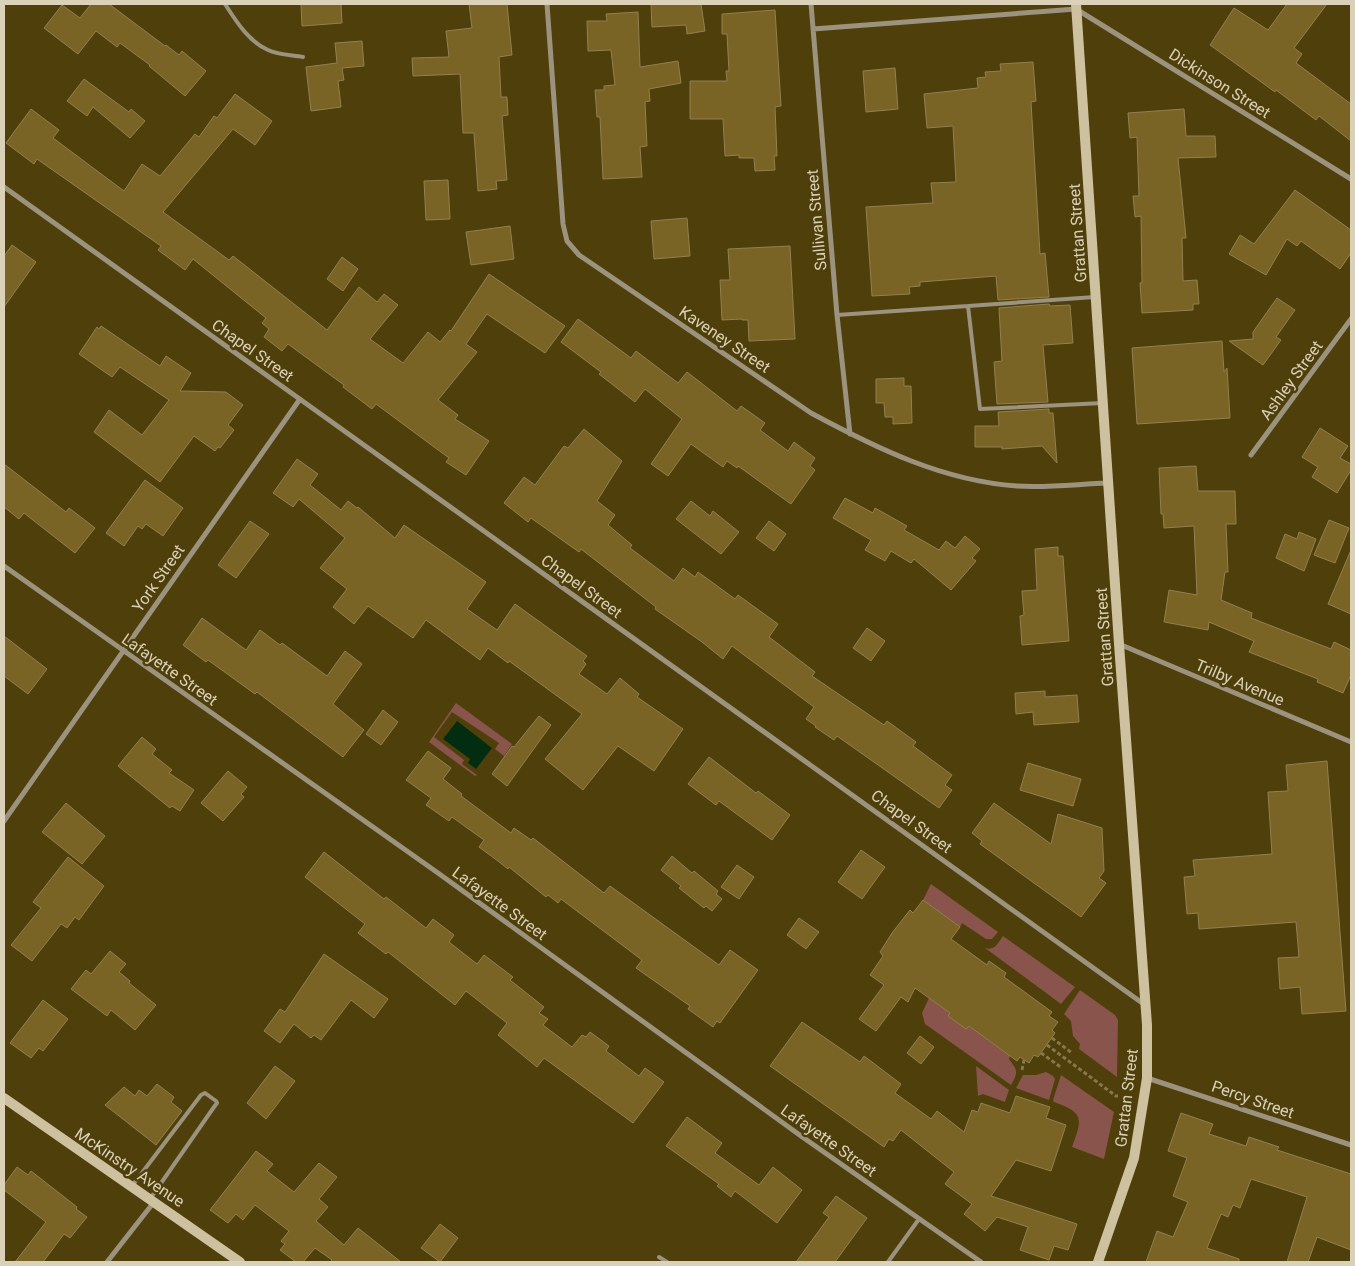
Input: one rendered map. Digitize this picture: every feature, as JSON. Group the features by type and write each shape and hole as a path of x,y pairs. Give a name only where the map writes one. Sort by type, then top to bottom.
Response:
{"main road":[{"name":"Grattan Street","path":"1076,7 1119,644 1146,1005 1147,1078 1134,1158 1098,1262"},
{"name":"McKinstry Avenue","path":"4,1098 240,1262"}],"street":[{"name":"Kaveney Street","path":"547,4 563,224 567,241 587,261 811,413 850,434 921,465 971,479 1017,486 1109,483"},
{"name":"Sullivan Street","path":"811,4 837,315 850,434"},
{"path":"813,29 1076,7"},
{"name":"Dickinson Street","path":"1076,7 1351,179"},
{"name":"Chapel Street","path":"4,187 1146,1005"},
{"name":"Ashley Street","path":"1251,455 1351,319"},
{"name":"York Street","path":"4,820 300,399"},
{"name":"Lafayette Street","path":"4,566 438,873 981,1262"},
{"name":"Trilby Avenue","path":"1119,644 1351,742"},
{"name":"Percy Street","path":"1147,1078 1351,1146"},
{"path":"107,1262 153,1200"}],"lane":[{"path":"225,4 249,38 269,51 303,57"},
{"path":"837,315 1097,297"},
{"path":"968,306 980,409 1103,403"},
{"path":"130,1187 197,1099 203,1093 205,1094 216,1101 216,1103 153,1200"},
{"path":"888,1262 919,1219"},
{"path":"659,1257 667,1262"}],"path":[{"path":"1052,1038 1072,1053"},
{"path":"1047,1045 1118,1096"},
{"path":"1041,1053 1062,1068"},
{"path":"1022,1070 1024,1060"}],"shaded area":[{"path":"456,703 512,744 504,756 495,749 499,743 452,712 434,737 464,760 462,764 477,775 475,776 429,742"},
{"path":"457,721 492,748 476,769 468,763 470,759 443,739"},
{"path":"931,884 998,932 992,939 986,939 962,923 960,927 923,900"},
{"path":"1003,936 1075,987 1061,1004 985,948 994,947"},
{"path":"1080,990 1115,1015 1118,1020 1117,1077 1079,1049 1080,1044 1073,1036 1071,1021 1064,1014"},
{"path":"929,998 950,1013 949,1016 966,1029 969,1026 1010,1056 1009,1059 1016,1071 1011,1085 925,1024 922,1013"},
{"path":"976,1066 1009,1090 1005,1102 983,1094 978,1096"},
{"path":"1046,1072 1055,1079 1049,1100 1016,1088 1023,1075 1036,1075"},
{"path":"1061,1075 1114,1112 1104,1159 1072,1147 1078,1130 1078,1118 1071,1110 1053,1100"}],"building":[{"path":"91,4 109,4 165,46 179,55 182,51 206,71 185,96 150,65 120,43 117,47 96,31 78,54 44,28 62,5 80,18"},
{"path":"301,4 341,4 342,23 302,26"},
{"path":"469,4 507,4 512,55 499,57 501,97 507,97 508,115 502,116 507,180 496,181 497,189 478,191 474,133 463,133 460,74 413,76 412,58 449,57 446,31 472,28"},
{"path":"651,4 701,4 705,31 687,34 686,25 652,27"},
{"path":"1287,4 1327,4 1294,48 1302,54 1296,63 1351,104 1351,141 1319,116 1316,120 1210,45 1234,8 1268,30"},
{"path":"775,10 781,106 775,107 777,156 774,156 775,170 755,171 754,158 739,158 739,155 725,156 723,119 690,119 690,81 727,81 726,71 729,71 727,34 722,34 722,14"},
{"path":"638,12 640,67 678,61 681,83 649,89 650,101 645,102 647,146 640,147 642,177 603,179 600,117 597,117 595,90 604,90 604,86 615,85 611,50 588,51 587,21 607,21 606,14"},
{"path":"362,41 364,66 342,68 344,80 338,81 341,107 311,111 306,67 337,63 335,43"},
{"path":"1033,62 1036,101 1031,102 1040,254 1045,253 1049,297 998,300 996,276 920,282 920,286 909,287 910,294 872,296 866,207 933,203 931,183 956,182 953,126 927,128 924,94 978,88 977,78 986,77 985,72 1001,71 1000,64"},
{"path":"895,68 898,109 866,112 863,71"},
{"path":"84,79 129,112 131,109 145,121 130,138 93,107 87,116 67,101"},
{"path":"235,94 272,121 255,145 233,129 163,212 229,260 233,256 327,330 359,287 377,302 384,294 398,305 370,339 403,363 428,332 440,342 451,331 489,274 565,326 545,353 487,314 466,344 477,352 438,400 458,415 455,419 489,441 466,475 446,462 449,458 376,404 372,409 343,387 344,385 288,344 282,351 264,337 269,329 262,323 266,318 193,259 185,270 158,250 161,246 37,159 34,164 6,143 31,109 59,130 53,138 124,191 142,164 160,176 195,134 199,137 214,116 217,118"},
{"path":"1184,109 1186,136 1215,136 1216,157 1178,158 1186,238 1182,238 1183,281 1197,280 1199,304 1193,304 1193,310 1142,313 1140,283 1142,283 1141,216 1135,217 1133,196 1139,196 1137,137 1130,138 1128,113"},
{"path":"448,180 450,219 426,220 424,181"},
{"path":"1295,190 1351,230 1351,253 1340,269 1301,241 1297,246 1287,239 1266,275 1229,254 1240,235 1254,244"},
{"path":"687,218 690,256 654,259 651,221"},
{"path":"510,226 514,259 471,265 466,232"},
{"path":"12,245 36,262 4,307 4,256"},
{"path":"790,246 795,339 749,341 748,320 722,320 720,280 730,280 728,249"},
{"path":"342,257 358,269 343,291 327,279"},
{"path":"1277,298 1295,310 1276,337 1281,340 1263,365 1229,341 1253,339 1253,332"},
{"path":"1049,304 1050,306 1070,305 1073,343 1043,345 1048,402 997,404 994,362 1002,361 999,308"},
{"path":"578,319 631,358 636,351 678,383 687,372 737,411 741,406 765,423 760,430 788,451 794,442 815,458 810,466 815,470 791,504 738,466 737,468 727,461 723,467 691,444 668,476 651,464 682,419 645,389 635,402 599,374 601,372 561,342"},
{"path":"101,326 160,366 166,356 191,373 180,391 226,392 243,405 228,425 234,430 220,448 218,447 215,451 194,436 160,482 94,432 109,410 142,435 169,400 120,367 112,377 79,354 97,327 99,329"},
{"path":"1222,341 1224,372 1227,368 1230,418 1137,424 1132,348"},
{"path":"904,378 904,386 911,386 912,423 893,424 893,417 885,417 884,403 876,403 876,379"},
{"path":"1049,409 1049,413 1053,413 1057,463 1042,446 1002,449 1002,447 975,447 975,426 999,426 998,412"},
{"path":"1320,428 1348,446 1340,458 1351,464 1351,470 1337,493 1312,477 1318,467 1302,457"},
{"path":"584,429 622,461 597,501 615,515 608,525 632,545 630,548 674,581 683,568 695,577 698,572 735,599 738,595 778,624 769,637 815,672 812,676 884,725 887,721 916,742 913,746 952,775 945,785 952,790 939,808 837,736 834,740 815,727 806,719 814,707 732,646 723,659 655,609 656,607 581,549 579,552 531,518 528,522 504,503 524,477 535,485 564,446 568,448"},
{"path":"297,459 318,474 310,485 341,510 348,501 395,538 404,525 486,582 467,609 497,630 515,604 587,656 583,661 586,664 579,674 607,694 620,678 639,694 637,697 683,729 654,771 618,746 583,790 545,759 582,714 488,648 480,660 426,620 413,638 368,606 354,624 333,607 347,589 320,568 345,538 299,499 293,507 273,493"},
{"path":"4,464 66,512 69,508 95,528 75,553 24,513 19,519 4,507"},
{"path":"1196,466 1198,491 1235,491 1236,524 1226,524 1228,572 1225,572 1221,600 1252,613 1251,618 1331,649 1334,642 1351,650 1351,675 1343,693 1317,682 1318,679 1249,652 1254,641 1209,622 1208,630 1164,622 1169,590 1197,595 1194,526 1164,528 1163,514 1161,514 1159,468"},
{"path":"145,480 183,508 163,536 146,524 142,529 138,526 124,546 106,533"},
{"path":"845,498 873,513 875,508 907,526 904,530 939,550 946,541 955,548 965,536 980,549 972,558 976,561 951,590 914,559 911,563 891,551 885,561 865,550 871,540 833,518"},
{"path":"691,501 710,516 713,511 739,532 721,554 676,519"},
{"path":"1329,520 1349,528 1335,563 1314,555"},
{"path":"250,521 269,534 236,578 218,565"},
{"path":"769,521 786,534 774,551 756,538"},
{"path":"1299,532 1316,539 1304,571 1276,558 1285,534 1297,539"},
{"path":"1058,547 1058,556 1063,556 1069,641 1022,645 1020,616 1024,615 1022,591 1037,590 1035,549"},
{"path":"1351,550 1351,614 1328,604"},
{"path":"202,618 246,650 260,630 280,645 282,643 327,676 345,651 362,664 333,704 364,730 343,757 257,692 255,694 208,660 206,662 183,645"},
{"path":"867,628 885,641 871,661 853,648"},
{"path":"4,636 47,669 28,694 4,676"},
{"path":"1045,691 1045,697 1077,695 1079,722 1034,725 1033,712 1016,714 1015,693"},
{"path":"383,710 398,722 381,745 366,734"},
{"path":"539,716 551,725 507,786 492,774 512,746 514,747"},
{"path":"142,737 156,749 152,754 172,770 169,773 194,790 180,811 172,806 170,808 118,766"},
{"path":"428,751 451,768 443,779 462,794 461,796 511,833 514,828 531,840 533,838 604,893 610,886 719,965 730,950 758,970 720,1023 717,1021 713,1027 688,1009 690,1006 636,968 642,960 561,899 558,903 548,895 546,897 509,867 508,869 479,847 484,840 452,817 449,821 426,805 431,798 406,780"},
{"path":"709,757 756,793 758,791 790,815 772,840 719,801 716,805 688,784"},
{"path":"1327,761 1346,1011 1302,1014 1300,987 1280,989 1278,958 1299,957 1296,922 1199,929 1198,913 1187,914 1184,877 1195,876 1193,860 1272,854 1268,792 1288,791 1286,765"},
{"path":"1028,763 1081,779 1073,806 1020,790"},
{"path":"228,771 247,787 241,794 244,797 223,821 201,803"},
{"path":"66,803 105,836 82,864 42,832"},
{"path":"994,803 1051,844 1058,814 1102,828 1104,871 1099,878 1106,883 1081,917 980,844 982,841 972,833"},
{"path":"861,850 885,867 862,899 838,882"},
{"path":"324,852 384,899 386,897 426,928 433,919 454,935 449,942 477,964 484,955 513,977 510,980 544,1007 539,1013 548,1019 543,1025 572,1047 582,1035 586,1037 590,1032 609,1046 606,1051 639,1076 645,1068 664,1082 633,1123 544,1058 537,1067 498,1035 507,1023 466,991 455,1005 388,952 386,954 358,933 365,924 305,877"},
{"path":"672,856 718,891 716,894 722,899 712,911 706,906 704,908 679,888 681,886 661,870"},
{"path":"68,857 104,886 79,920 75,917 67,928 61,924 32,961 11,945 41,908 33,902"},
{"path":"737,865 754,877 739,899 721,887"},
{"path":"923,900 960,927 951,939 987,965 989,961 1006,973 1004,977 1052,1012 1049,1016 1058,1022 1052,1030 1055,1033 1038,1057 1034,1055 1029,1063 1020,1057 1017,1061 969,1026 966,1029 948,1016 950,1013 915,988 908,1002 901,997 876,1031 859,1019 884,985 870,975 883,956 880,952 910,910 913,913"},
{"path":"799,918 819,932 806,949 787,935"},
{"path":"110,951 126,964 119,972 130,981 129,983 156,1005 135,1030 111,1010 107,1016 71,989 86,970 91,974"},
{"path":"324,954 388,999 374,1018 351,1000 321,1040 314,1035 311,1038 294,1024 280,1043 264,1031 280,1009 285,1012"},
{"path":"43,1000 68,1019 43,1051 39,1048 31,1058 10,1043"},
{"path":"802,1022 860,1062 864,1056 901,1084 895,1093 931,1119 937,1111 964,1132 972,1110 978,1112 981,1103 1010,1113 1016,1096 1050,1107 1046,1118 1066,1125 1051,1171 1016,1160 991,1196 1077,1224 1068,1250 1054,1246 1049,1260 1020,1250 1028,1227 997,1217 985,1231 964,1214 972,1204 945,1184 954,1172 901,1130 893,1141 889,1139 884,1147 770,1066"},
{"path":"920,1036 934,1047 921,1064 907,1053"},
{"path":"275,1066 295,1081 266,1119 247,1103"},
{"path":"157,1084 174,1097 171,1102 182,1111 156,1145 105,1105 124,1087 135,1096 139,1090 147,1096"},
{"path":"1181,1113 1213,1124 1209,1134 1246,1146 1249,1137 1279,1147 1277,1150 1351,1174 1351,1250 1317,1237 1308,1262 1287,1262 1307,1197 1251,1179 1240,1208 1233,1205 1228,1217 1221,1214 1207,1248 1239,1259 1239,1262 1146,1262 1157,1231 1173,1237 1188,1202 1173,1196 1187,1158 1168,1151"},
{"path":"687,1117 722,1143 715,1153 759,1185 773,1167 802,1190 777,1223 735,1191 731,1197 717,1186 719,1184 666,1146"},
{"path":"256,1151 273,1164 267,1171 294,1192 319,1163 337,1177 319,1199 328,1207 316,1221 344,1245 358,1228 401,1262 330,1262 332,1260 315,1248 303,1262 296,1262 280,1250 285,1244 281,1241 289,1231 255,1205 243,1220 236,1214 228,1223 210,1210"},
{"path":"17,1167 28,1175 31,1171 87,1217 70,1238 64,1234 43,1262 15,1262 46,1222 4,1190 4,1185"},
{"path":"836,1196 867,1218 835,1262 796,1262 829,1217 823,1213"},
{"path":"440,1224 458,1238 440,1262 421,1248"}]}
